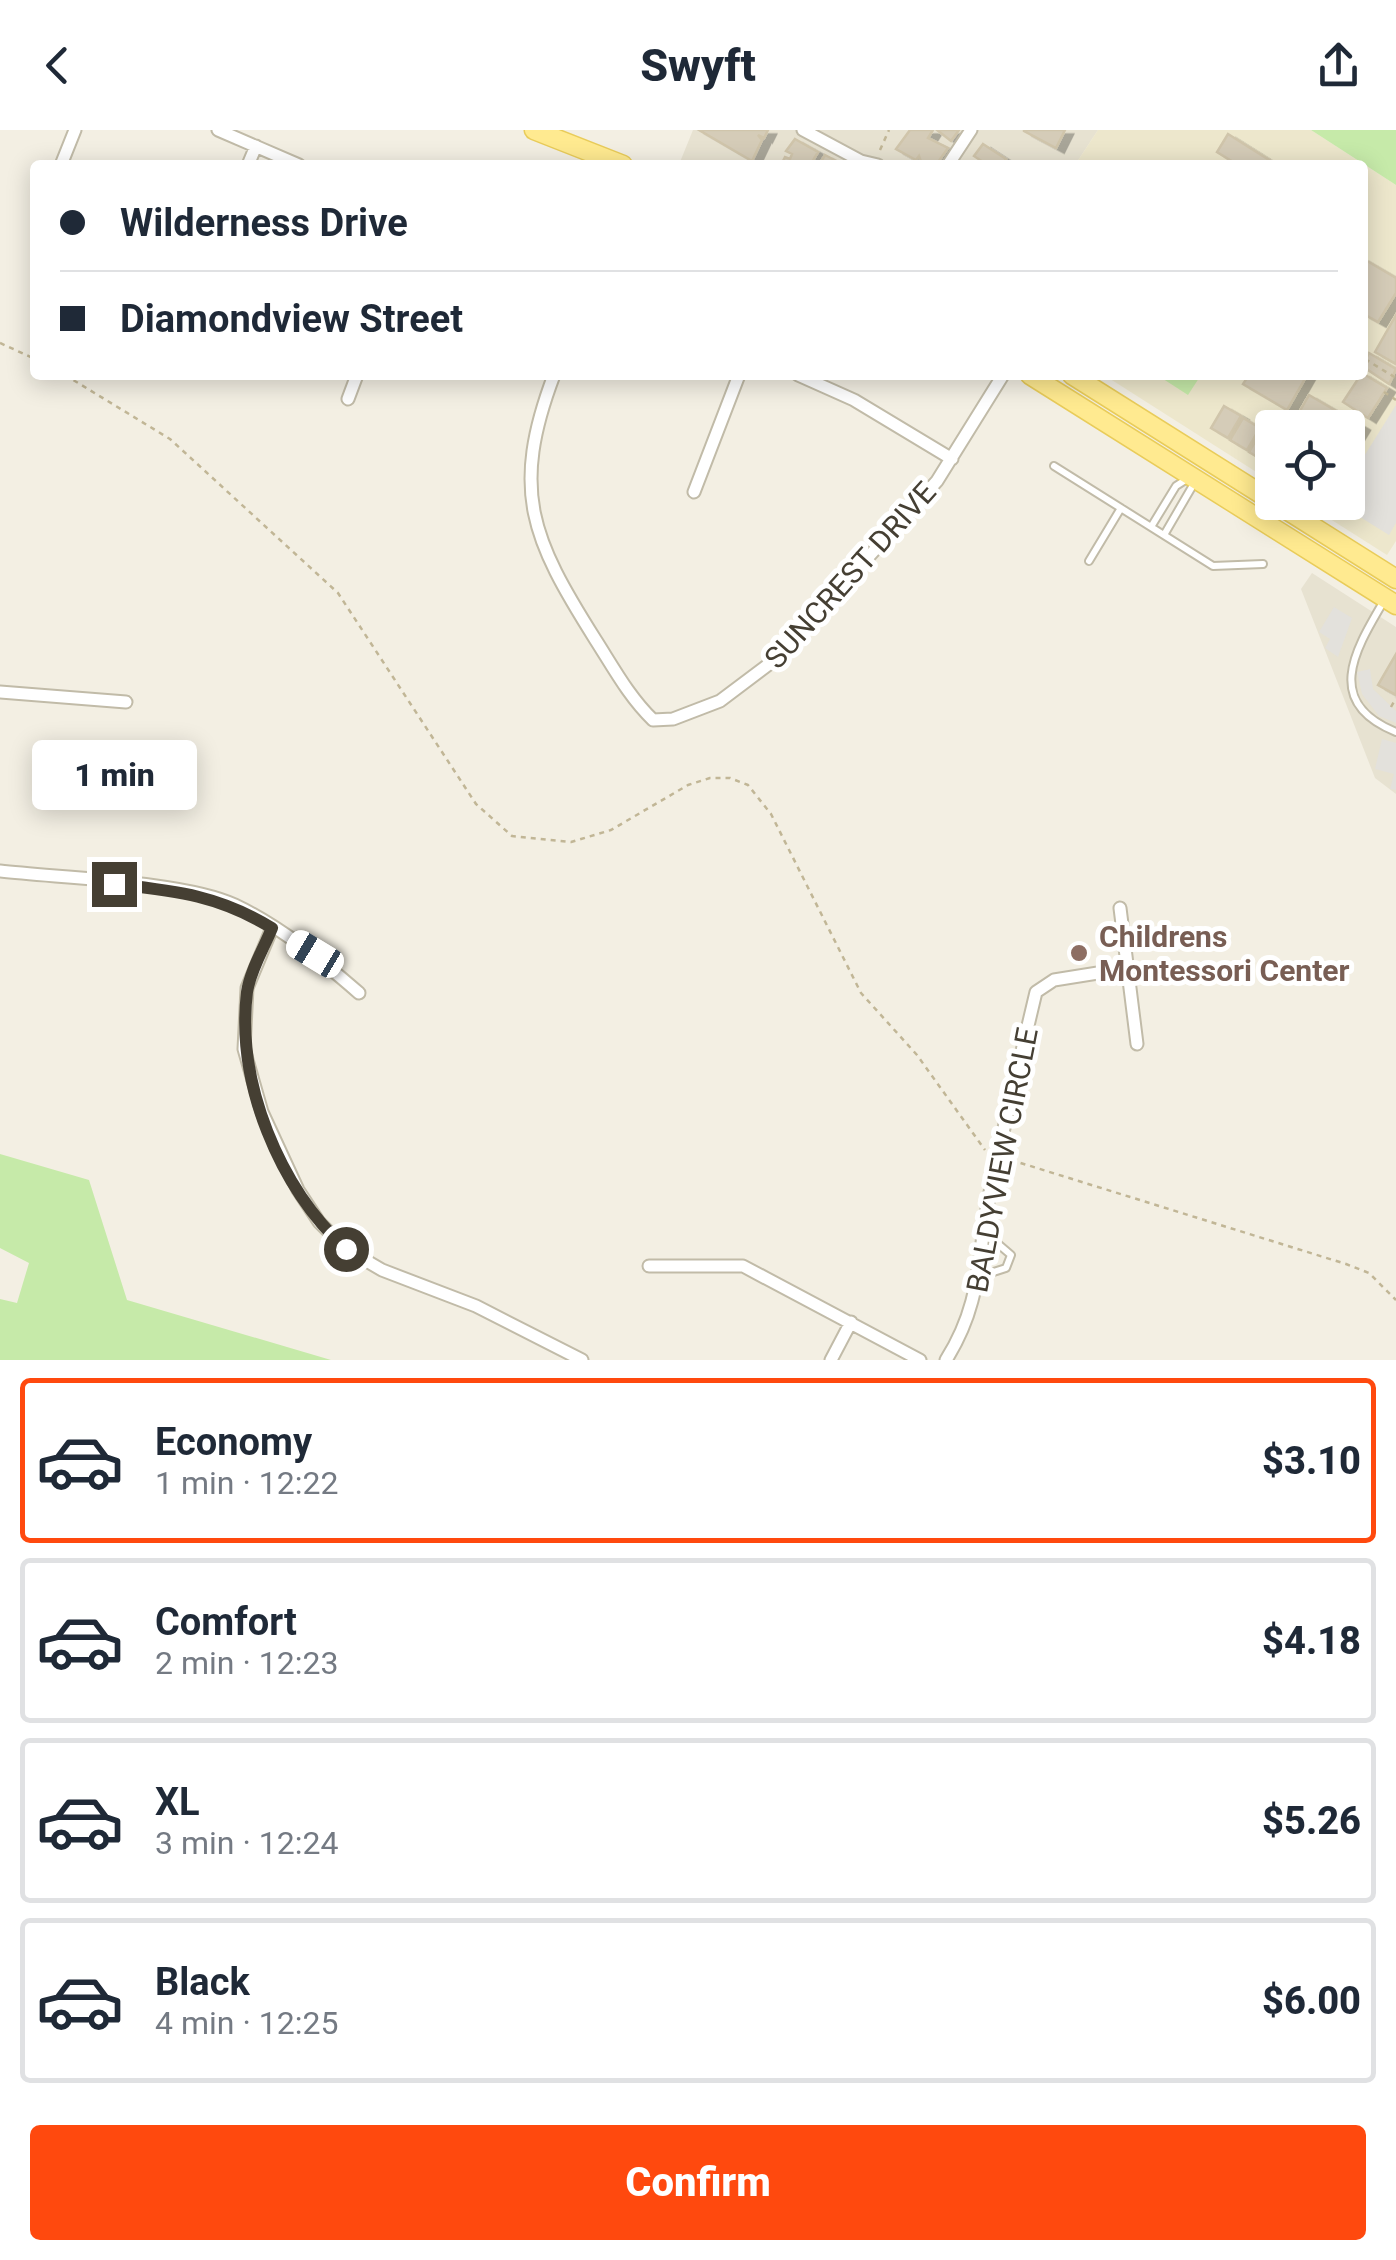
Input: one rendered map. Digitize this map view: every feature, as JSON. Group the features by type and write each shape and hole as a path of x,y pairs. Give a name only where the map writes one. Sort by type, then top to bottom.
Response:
{"main road":[{"path":"534,130 569,136 614,160"},
{"path":"1038,380 1391,602"},
{"path":"1080,380 1255,490"},
{"path":"1193,478 1217,466"},
{"path":"1302,520 1396,579"}],"street":[{"path":"63,160 75,130"},
{"path":"218,130 288,160"},
{"path":"804,130 859,160"},
{"path":"951,160 970,130"},
{"path":"250,160 256,146"},
{"path":"348,400 355,380"},
{"name":"SUNCREST DRIVE","path":"552,380 536,422 529,470 539,536 552,568 580,614 638,706 653,720 674,719 720,700 754,678 920,502 952,459 1000,380"},
{"path":"694,492 736,380"},
{"path":"809,380 854,400 952,459"},
{"path":"0,692 126,702"},
{"path":"0,871 191,893 233,904 315,954 359,993"},
{"path":"1120,908 1137,1044"},
{"path":"272,928 248,988 244,1049 262,1112 298,1190 319,1222 346,1249 382,1270 476,1306 582,1360"},
{"name":"BALDYVIEW CIRCLE","path":"946,1360 960,1337 981,1276 983,1231 1036,992 1054,980 1128,968"},
{"path":"650,1266 743,1266 920,1360"},
{"path":"831,1360 851,1322"}],"lane":[{"path":"1054,466 1213,566 1263,564"},
{"path":"1151,527 1176,486 1193,478"},
{"path":"1164,535 1193,478"},
{"path":"1089,561 1121,508"},
{"path":"1391,602 1352,658 1351,680 1361,706 1376,722 1396,732"},
{"path":"981,1276 1006,1268 1011,1255 983,1231"}],"path":[{"path":"880,150 889,130"},
{"path":"0,343 30,357"},
{"path":"1368,362 1396,378"},
{"path":"73,380 170,439 338,593 476,804 494,825 512,836 571,842 611,830 688,784 730,778 748,784 771,814 861,994 916,1055 990,1154"},
{"path":"1384,392 1396,400"},
{"path":"1392,707 1396,698"},
{"path":"1006,1158 1346,1264 1369,1273 1396,1300"}],"shaded area":[{"path":"693,130 1098,130 1078,160 681,160"},
{"path":"1098,130 1311,130 1357,160 1078,160"},
{"path":"1368,167 1396,185 1396,541 1387,555 1332,520 1365,520 1365,410 1255,410 1255,471 1112,380 1368,380"},
{"path":"1396,405 1396,523 1389,535 1365,520 1365,455"},
{"path":"1312,573 1396,627 1396,794 1375,778 1301,589"},
{"path":"1334,607 1352,618 1338,657 1325,648 1330,639 1319,632"},
{"path":"1370,669 1373,689 1396,711 1396,723 1379,716 1362,694 1357,672"},
{"path":"1382,739 1396,743 1396,790 1390,789 1394,774 1375,769"}],"green space":[{"path":"1311,130 1396,130 1396,185 1368,167 1368,160 1357,160"},
{"path":"1165,380 1198,380 1188,395"},
{"path":"0,1154 89,1180 127,1300 331,1360 0,1360 0,1299 17,1303 29,1263 0,1248"}],"building":[{"path":"699,130 768,130 764,138 758,135 762,140 750,160"},
{"path":"910,130 933,130 928,138 948,148 940,160 920,160 919,156 916,160 896,149"},
{"path":"937,130 959,130 951,141"},
{"path":"1024,130 1065,130 1056,148 1024,131"},
{"path":"1228,134 1269,160 1230,160 1217,152"},
{"path":"795,139 818,152 813,160 784,160 792,154 786,151"},
{"path":"983,144 1006,159 980,160 974,156"},
{"path":"1368,262 1396,278 1396,293 1378,322 1368,316"},
{"path":"1396,315 1396,364 1375,352"},
{"path":"1368,355 1396,369 1389,384 1368,370"},
{"path":"1368,377 1387,388 1368,418 1365,410 1356,410 1343,402 1357,380 1368,380"},
{"path":"1246,380 1304,380 1287,410 1243,384"},
{"path":"1309,395 1335,410 1301,410"},
{"path":"1224,406 1241,416 1228,438 1211,428"},
{"path":"1243,418 1255,425 1255,436 1247,450 1230,440"},
{"path":"1396,654 1396,695 1378,685"}],"place":[{"name":"Childrens Montessori Center","path":"1079,953"}],"route":[{"path":"114,884 191,893 233,904 272,928 248,988 244,1049 250,1081 298,1190 319,1222 346,1249"}]}
